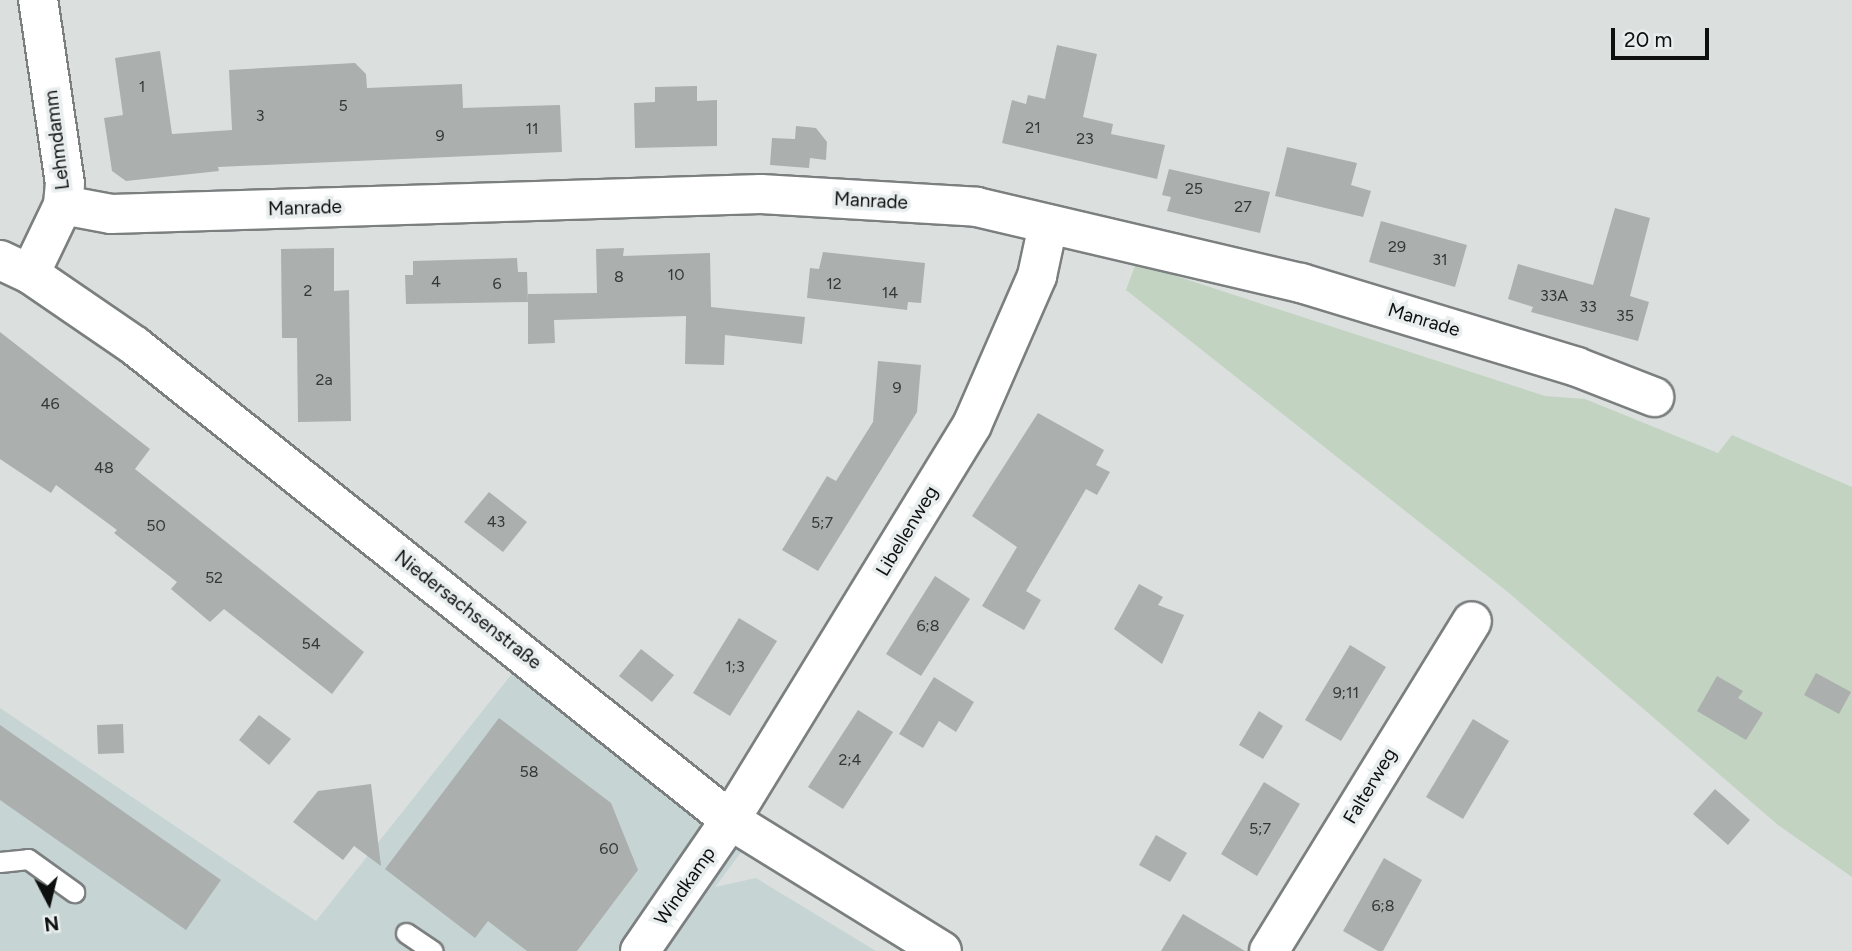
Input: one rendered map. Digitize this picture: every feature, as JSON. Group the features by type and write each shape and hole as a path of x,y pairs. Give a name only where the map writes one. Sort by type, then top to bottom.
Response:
{"street":[{"name":"Lehmdamm","path":"15,267 63,205 65,184 38,0"},
{"name":"Manrade","path":"63,205 111,214 761,194 977,207 1301,283 1577,367 1654,397"},
{"name":"Libellenweg","path":"730,820 972,425 1037,276 1048,225"},
{"name":"Niedersachsenstraße","path":"15,267 135,346 730,820 942,951"},
{"name":"Falterweg","path":"1269,951 1472,621"},
{"name":"Windkamp","path":"640,951 730,820"}],"lane":[{"path":"0,862 28,859 74,892"},
{"path":"406,933 433,951"}],"shaded area":[{"path":"526,656 754,835 715,887 756,878 876,951 0,951 0,708 316,921"}],"green space":[{"path":"1136,263 1545,396 1585,399 1718,453 1732,435 1852,487 1852,877 1778,825 1509,593 1126,290"}],"building":[{"path":"1057,45 1097,54 1083,117 1113,124 1111,134 1165,145 1157,179 1002,143 1012,100 1026,104 1028,95 1045,99"},
{"path":"160,51 172,134 232,130 229,70 355,63 366,74 367,88 462,84 463,108 560,105 562,152 218,167 219,171 126,181 112,171 104,118 123,115 115,58"},
{"path":"697,86 697,101 717,100 717,146 635,148 634,103 655,102 655,87"},
{"path":"796,126 816,128 827,142 826,160 810,158 809,168 770,165 772,138 795,139"},
{"path":"1287,147 1357,163 1351,185 1371,191 1363,217 1275,196"},
{"path":"1169,169 1270,192 1260,233 1167,211 1171,197 1162,195"},
{"path":"1615,208 1650,218 1630,296 1649,302 1638,341 1531,312 1533,307 1508,299 1518,264 1593,285"},
{"path":"1381,221 1467,245 1455,287 1369,262"},
{"path":"334,248 334,291 349,290 351,421 298,422 297,338 282,338 281,249"},
{"path":"624,248 623,256 710,253 711,307 805,317 802,344 725,335 724,365 685,364 686,316 554,320 555,343 528,344 528,294 597,293 596,249"},
{"path":"823,252 925,263 921,303 908,302 907,310 807,298 810,268 819,269"},
{"path":"517,258 518,272 527,272 528,302 406,304 405,275 413,275 413,261"},
{"path":"0,332 150,449 135,469 364,652 332,694 224,609 210,622 171,589 177,582 114,533 117,530 56,485 51,493 0,459"},
{"path":"878,361 921,365 917,412 818,571 782,550 827,476 836,481 873,422"},
{"path":"1038,413 1104,450 1096,465 1110,472 1097,495 1086,489 1026,591 1041,600 1024,630 982,606 1017,547 972,516"},
{"path":"489,492 527,522 503,552 464,522"},
{"path":"935,576 970,599 921,676 886,654"},
{"path":"1139,584 1163,597 1158,605 1184,615 1162,664 1114,629"},
{"path":"739,618 777,641 730,716 693,693"},
{"path":"1350,645 1386,667 1341,741 1305,720"},
{"path":"641,649 674,675 652,702 619,676"},
{"path":"1816,673 1851,692 1839,714 1804,695"},
{"path":"1717,676 1743,691 1738,698 1763,713 1746,740 1697,711"},
{"path":"934,677 974,702 956,732 939,721 923,748 899,734"},
{"path":"858,710 893,732 843,809 808,787"},
{"path":"1259,711 1283,726 1263,759 1239,745"},
{"path":"259,715 291,739 269,765 239,740"},
{"path":"499,718 611,803 638,870 577,951 527,951 488,921 475,938 385,869"},
{"path":"1473,719 1509,741 1463,819 1426,797"},
{"path":"123,724 124,753 98,754 97,725"},
{"path":"0,725 221,880 186,930 0,800"},
{"path":"1264,782 1300,804 1257,876 1221,854"},
{"path":"371,784 381,866 354,846 343,860 293,822 318,791"},
{"path":"1715,789 1750,820 1728,845 1693,814"},
{"path":"1156,835 1187,853 1170,882 1139,865"},
{"path":"1384,858 1422,880 1383,951 1378,951 1343,931"},
{"path":"1183,914 1245,951 1161,951"}]}
